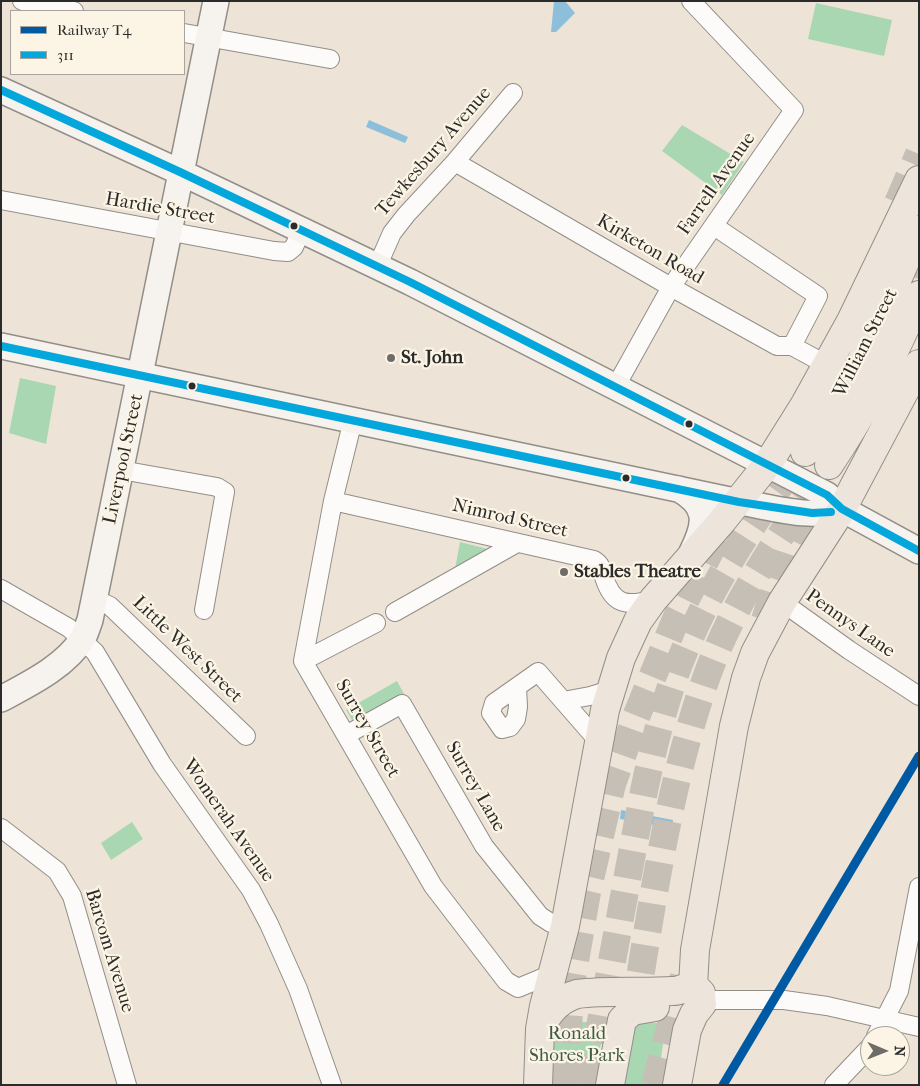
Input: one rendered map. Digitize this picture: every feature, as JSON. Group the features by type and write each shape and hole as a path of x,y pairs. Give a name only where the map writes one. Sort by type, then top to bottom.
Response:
{"main road":[{"path":"538,1085 540,1029 549,1012 556,990 565,926 610,690 629,639 653,600 739,502 762,472 827,366 876,273 919,180"},
{"name":"William Street","path":"805,452 861,362 919,230"},
{"name":"William Street","path":"829,465 852,430 895,352 919,294"},
{"path":"677,1085 687,1030 684,1002 740,701 755,653 782,602 916,375"},
{"path":"556,990 573,1008 684,1002"},
{"path":"556,990 572,996 587,993 684,1002"},
{"path":"610,1085 622,1020 632,1011 684,1002"}],"street":[{"path":"22,1 69,10"},
{"name":"Liverpool Street","path":"1,699 48,671 64,658 83,638 95,599 216,1"},
{"name":"Farrell Avenue","path":"616,386 671,287 794,110 691,1"},
{"path":"185,33 330,59"},
{"path":"1,90 180,172 377,266 616,386 762,472 827,495 835,511"},
{"name":"Tewkesbury Avenue","path":"377,266 392,233 513,93"},
{"name":"Kirketon Road","path":"455,162 777,346 792,346 827,366"},
{"name":"Hardie Street","path":"1,200 288,252 294,247 301,231"},
{"path":"714,226 818,296 792,346"},
{"path":"1,346 739,502 812,513 835,511 919,551"},
{"path":"303,661 333,501 353,420"},
{"path":"121,470 217,487 225,492 204,610"},
{"path":"679,488 694,500 703,518 702,530 689,559"},
{"name":"Nimrod Street","path":"333,501 596,561 600,565 610,590 622,602 634,604 653,600"},
{"path":"395,612 517,543"},
{"name":"Womerah Avenue","path":"1,589 43,612 83,638 95,652 162,764 251,890 284,954 332,1085"},
{"name":"Little West Street","path":"95,599 110,606 246,736"},
{"name":"Pennys Lane","path":"782,602 849,650 919,696"},
{"path":"303,661 376,622"},
{"name":"Surrey Street","path":"303,661 433,886 506,981 518,988 542,978 556,990"},
{"path":"518,687 538,672 600,742"},
{"path":"563,701 610,690"},
{"name":"Surrey Lane","path":"346,735 402,704 484,846 540,916 551,923 565,926"},
{"name":"Barcom Avenue","path":"1,828 57,871 72,896 126,1085"},
{"path":"881,1026 899,991 919,887"},
{"path":"684,1002 784,1000 827,1006 919,1027"},
{"path":"834,1085 860,1058"}],"green space":[{"path":"816,3 892,20 884,56 808,39"},
{"path":"682,125 744,162 722,195 662,151"},
{"path":"20,378 56,386 46,444 9,433"},
{"path":"460,542 488,549 455,569"},
{"path":"397,681 404,694 353,722 346,710"},
{"path":"132,822 143,839 111,860 101,843"},
{"name":"Ronald Shores Park","path":"554,1022 608,1022 588,1085 552,1085"},
{"name":"Ronald Shores Park","path":"647,1022 666,1024 657,1085 625,1085 628,1063 619,1061 626,1023"}],"water":[{"path":"554,1 565,1 575,13 556,32 551,32"},
{"path":"369,120 408,137 405,143 366,127"},
{"path":"621,810 673,820 672,828 620,819"}],"tunnel":[{"path":"898,203 919,154"},
{"path":"900,317 919,272"},
{"path":"765,620 790,543 837,442"},
{"path":"590,1085 645,785 658,729 675,675 697,622 724,571 770,499 805,452"},
{"path":"634,1014 662,848 680,765 704,684 715,654 743,598 775,544 829,465"},
{"path":"564,1085 571,984 587,892 612,784 636,717 676,619 720,531"},
{"path":"655,1085 686,969"}],"rail line":[{"name":"T4","path":"723,1085 919,756"}],"transit line":[{"name":"311","path":"1,90 180,172 410,282 827,495 842,509 919,551"},
{"name":"311","path":"1,346 739,502 812,513 831,512"}],"place":[{"name":"St. John","path":"391,358"},
{"name":"Stables Theatre","path":"564,572"}]}
